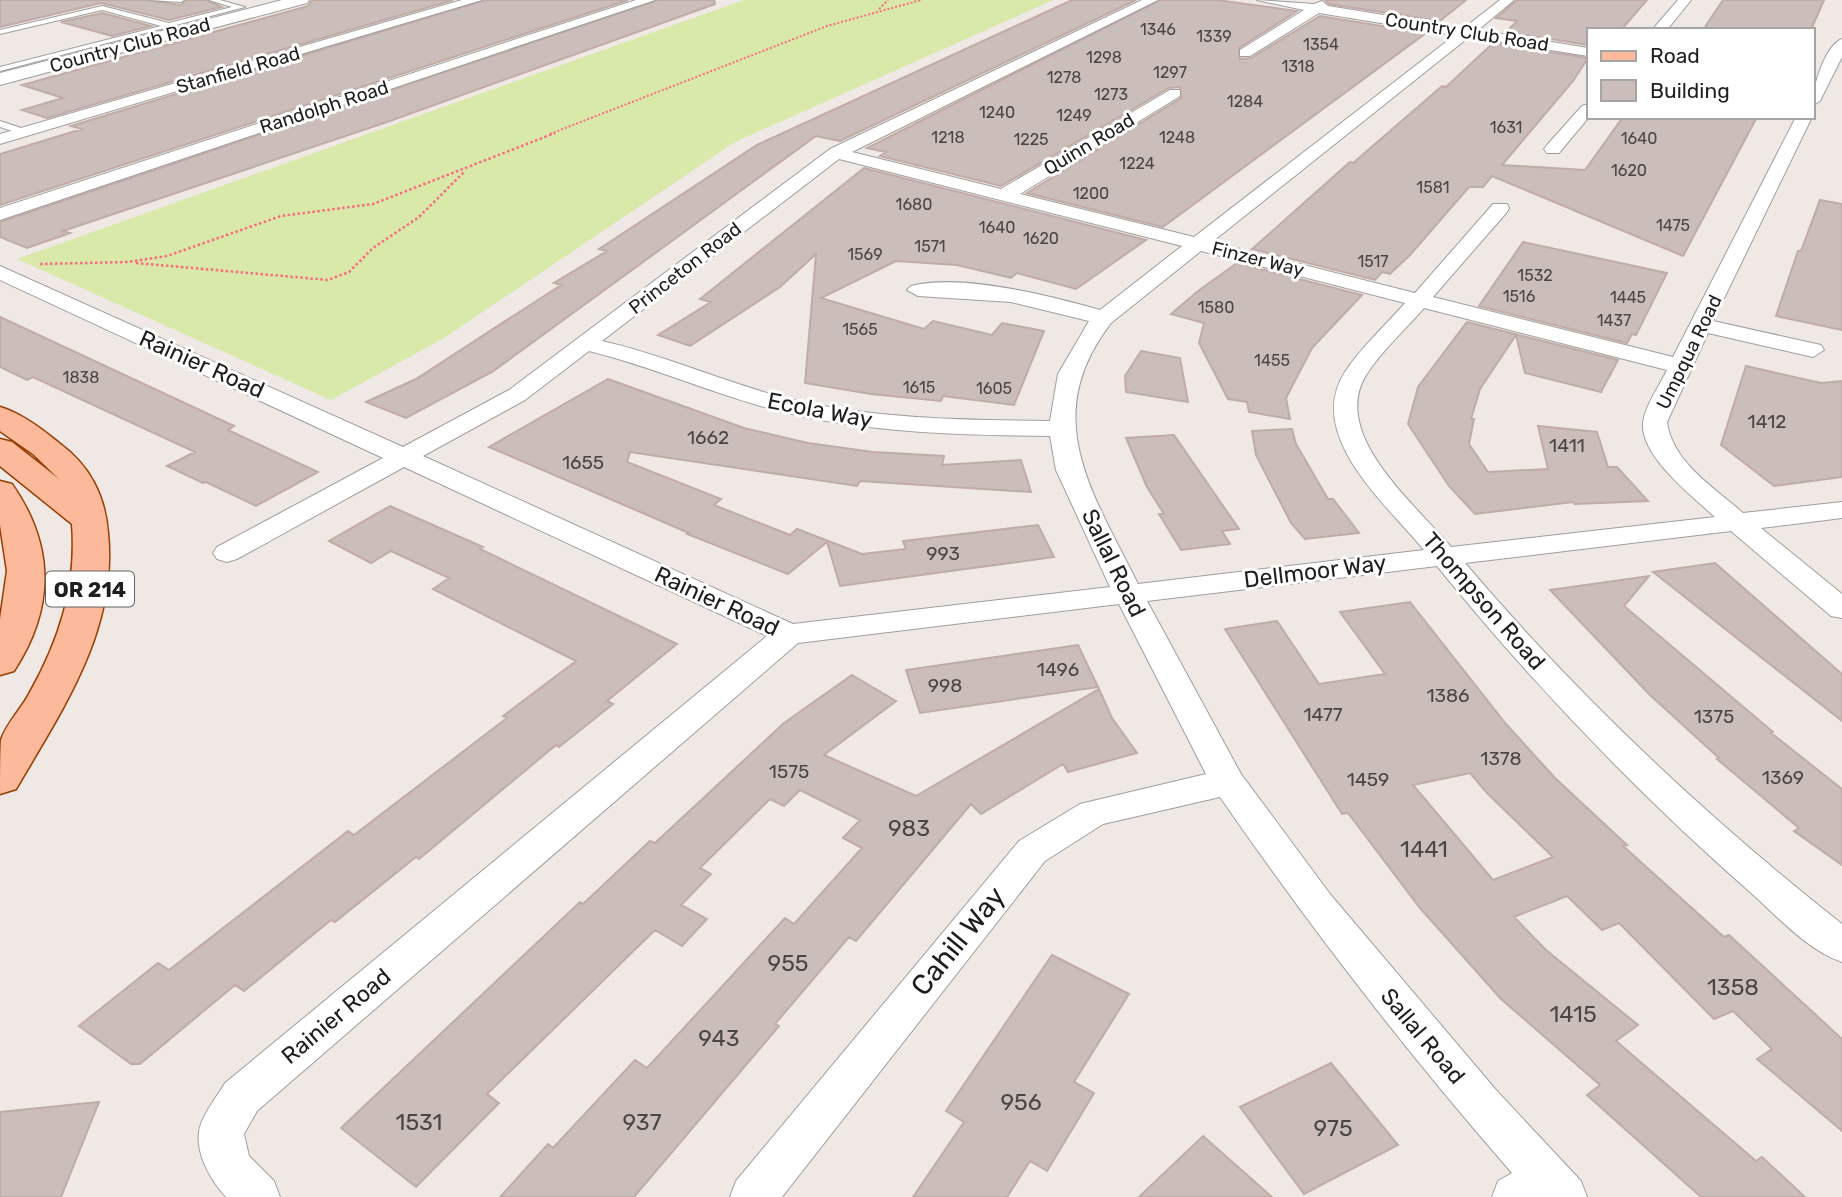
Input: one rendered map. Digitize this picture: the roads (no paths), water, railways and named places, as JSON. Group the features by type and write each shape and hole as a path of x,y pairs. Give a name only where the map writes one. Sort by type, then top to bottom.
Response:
{"main road":[{"name":"OR 214","path":"0,417 47,449 80,485 90,522 93,571 83,626 58,681 0,778"},
{"path":"0,449 90,522"},
{"name":"OR 214","path":"0,491 13,508 24,542 25,576 19,622 0,662"}],"street":[{"name":"Country Club Road","path":"0,71 19,74 186,30 250,9 301,0"},
{"name":"Stanfield Road","path":"0,139 476,0"},
{"name":"Randolph Road","path":"0,214 649,0"},
{"name":"Princeton Road","path":"227,553 517,395 836,153 1152,0"},
{"name":"Country Club Road","path":"1263,0 1587,52"},
{"path":"1245,52 1330,0"},
{"name":"Sallal Road","path":"1508,0 1103,318 1089,337 1070,374 1061,429 1069,470 1128,594 1228,782 1349,946 1542,1191"},
{"path":"1661,28 1685,0"},
{"path":"1818,92 1842,43"},
{"name":"Quinn Road","path":"1003,195 1175,93"},
{"path":"1553,149 1587,110"},
{"name":"Umpqua Road","path":"1803,119 1680,366 1655,422 1656,433 1669,458 1682,472 1738,523 1842,609"},
{"name":"Finzer Way","path":"836,153 1680,366"},
{"name":"Thompson Road","path":"1500,208 1355,374 1343,404 1345,420 1364,459 1443,556 1637,769 1842,946"},
{"name":"Rainier Road","path":"0,272 789,634 240,1097 221,1132 228,1167 257,1197"},
{"path":"918,290 965,289 1073,309 1103,318"},
{"path":"1702,325 1813,350"},
{"name":"Ecola Way","path":"587,344 638,355 758,398 811,411 937,426 1061,429"},
{"name":"Dellmoor Way","path":"789,634 1842,510"},
{"name":"Cahill Way","path":"753,1197 1032,851 1093,813 1228,782"}],"lane":[{"path":"153,0 181,0"},
{"path":"212,0 250,9"},
{"path":"0,32 114,4"},
{"path":"102,8 186,30"},
{"path":"0,71 168,26 250,9"},
{"path":"0,124 24,132"}]}
